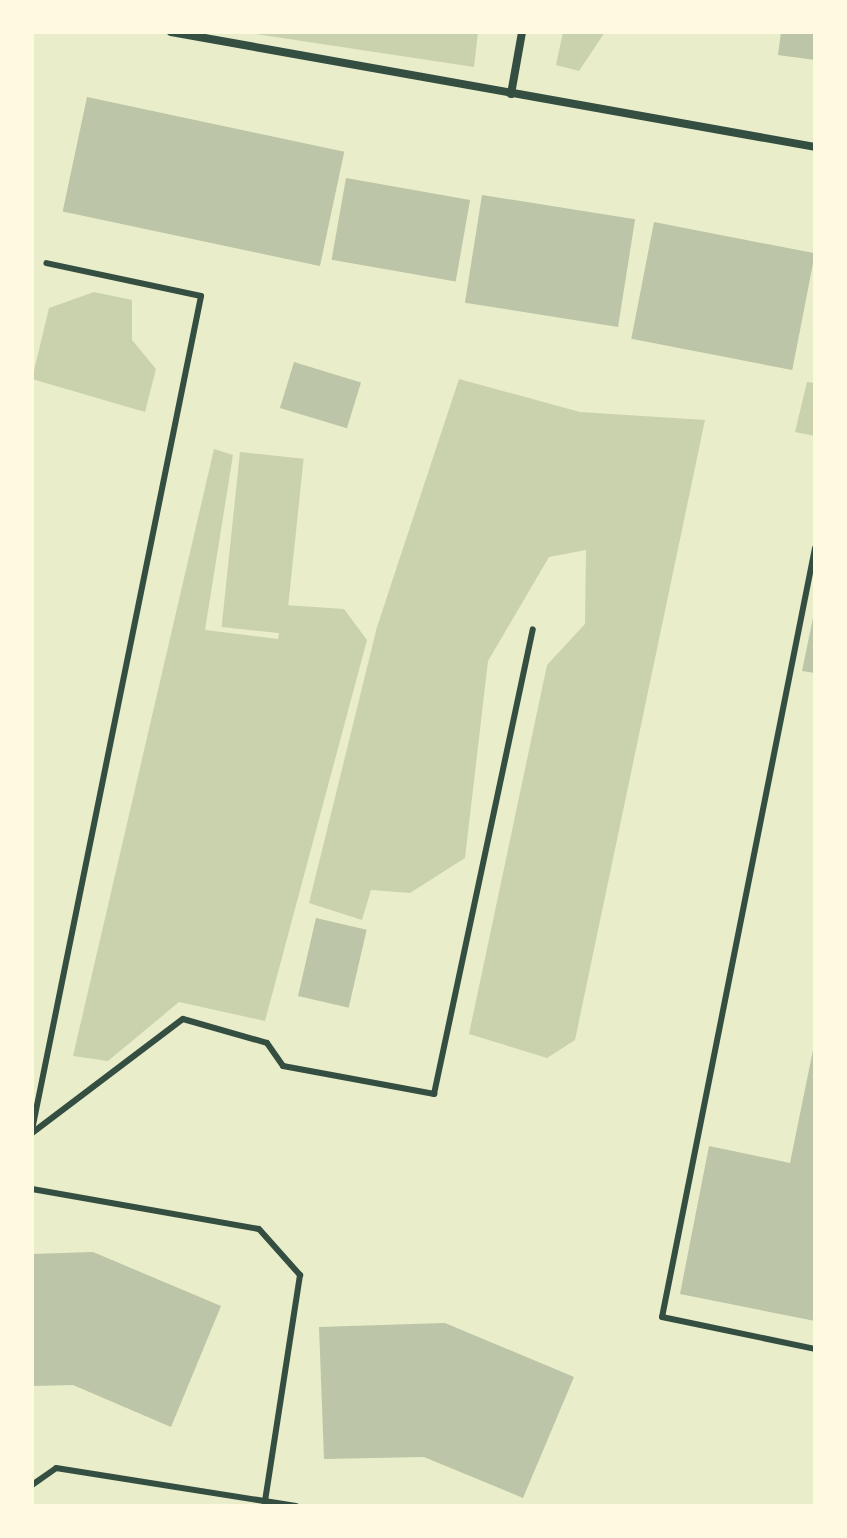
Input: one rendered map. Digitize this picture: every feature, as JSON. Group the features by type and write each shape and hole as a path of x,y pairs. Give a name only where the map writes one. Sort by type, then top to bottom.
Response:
{"street":[{"path":"171,32 815,147"},
{"path":"511,94 522,32"}],"lane":[{"path":"32,1131 201,296 46,263"},
{"path":"815,548 662,1317 815,1349"},
{"path":"32,1131 183,1019 267,1043 283,1066 434,1094 533,629"},
{"path":"32,1189 259,1229 300,1275 265,1502"},
{"path":"32,1485 56,1468 296,1506"}],"green space":[{"path":"242,32 478,32 474,67"},
{"path":"563,32 605,32 579,71 556,65"},
{"path":"94,292 132,300 132,340 156,369 145,412 32,379 49,308"},
{"path":"459,379 580,412 705,420 575,1040 547,1058 469,1034 547,665 585,624 586,550 549,557 488,661 465,858 410,893 371,890 362,920 309,903 377,627"},
{"path":"807,382 815,383 815,436 795,432"},
{"path":"214,449 233,455 205,630 278,639 285,605 344,609 367,640 265,1021 179,1002 108,1061 73,1056"},
{"path":"240,452 304,459 285,634 222,627"}],"building":[{"path":"781,32 815,32 815,60 778,55"},
{"path":"87,97 344,152 320,266 63,211"},
{"path":"346,178 470,200 456,282 332,260"},
{"path":"482,195 635,219 618,327 465,303"},
{"path":"654,222 815,253 792,370 631,339"},
{"path":"294,362 361,382 347,428 280,408"},
{"path":"815,613 815,673 802,671"},
{"path":"316,918 367,930 349,1008 298,996"},
{"path":"814,1045 815,1321 680,1294 709,1146 790,1163"},
{"path":"93,1252 221,1306 171,1427 73,1385 32,1386 32,1254"},
{"path":"445,1323 574,1377 523,1498 424,1457 324,1459 319,1327"}]}
